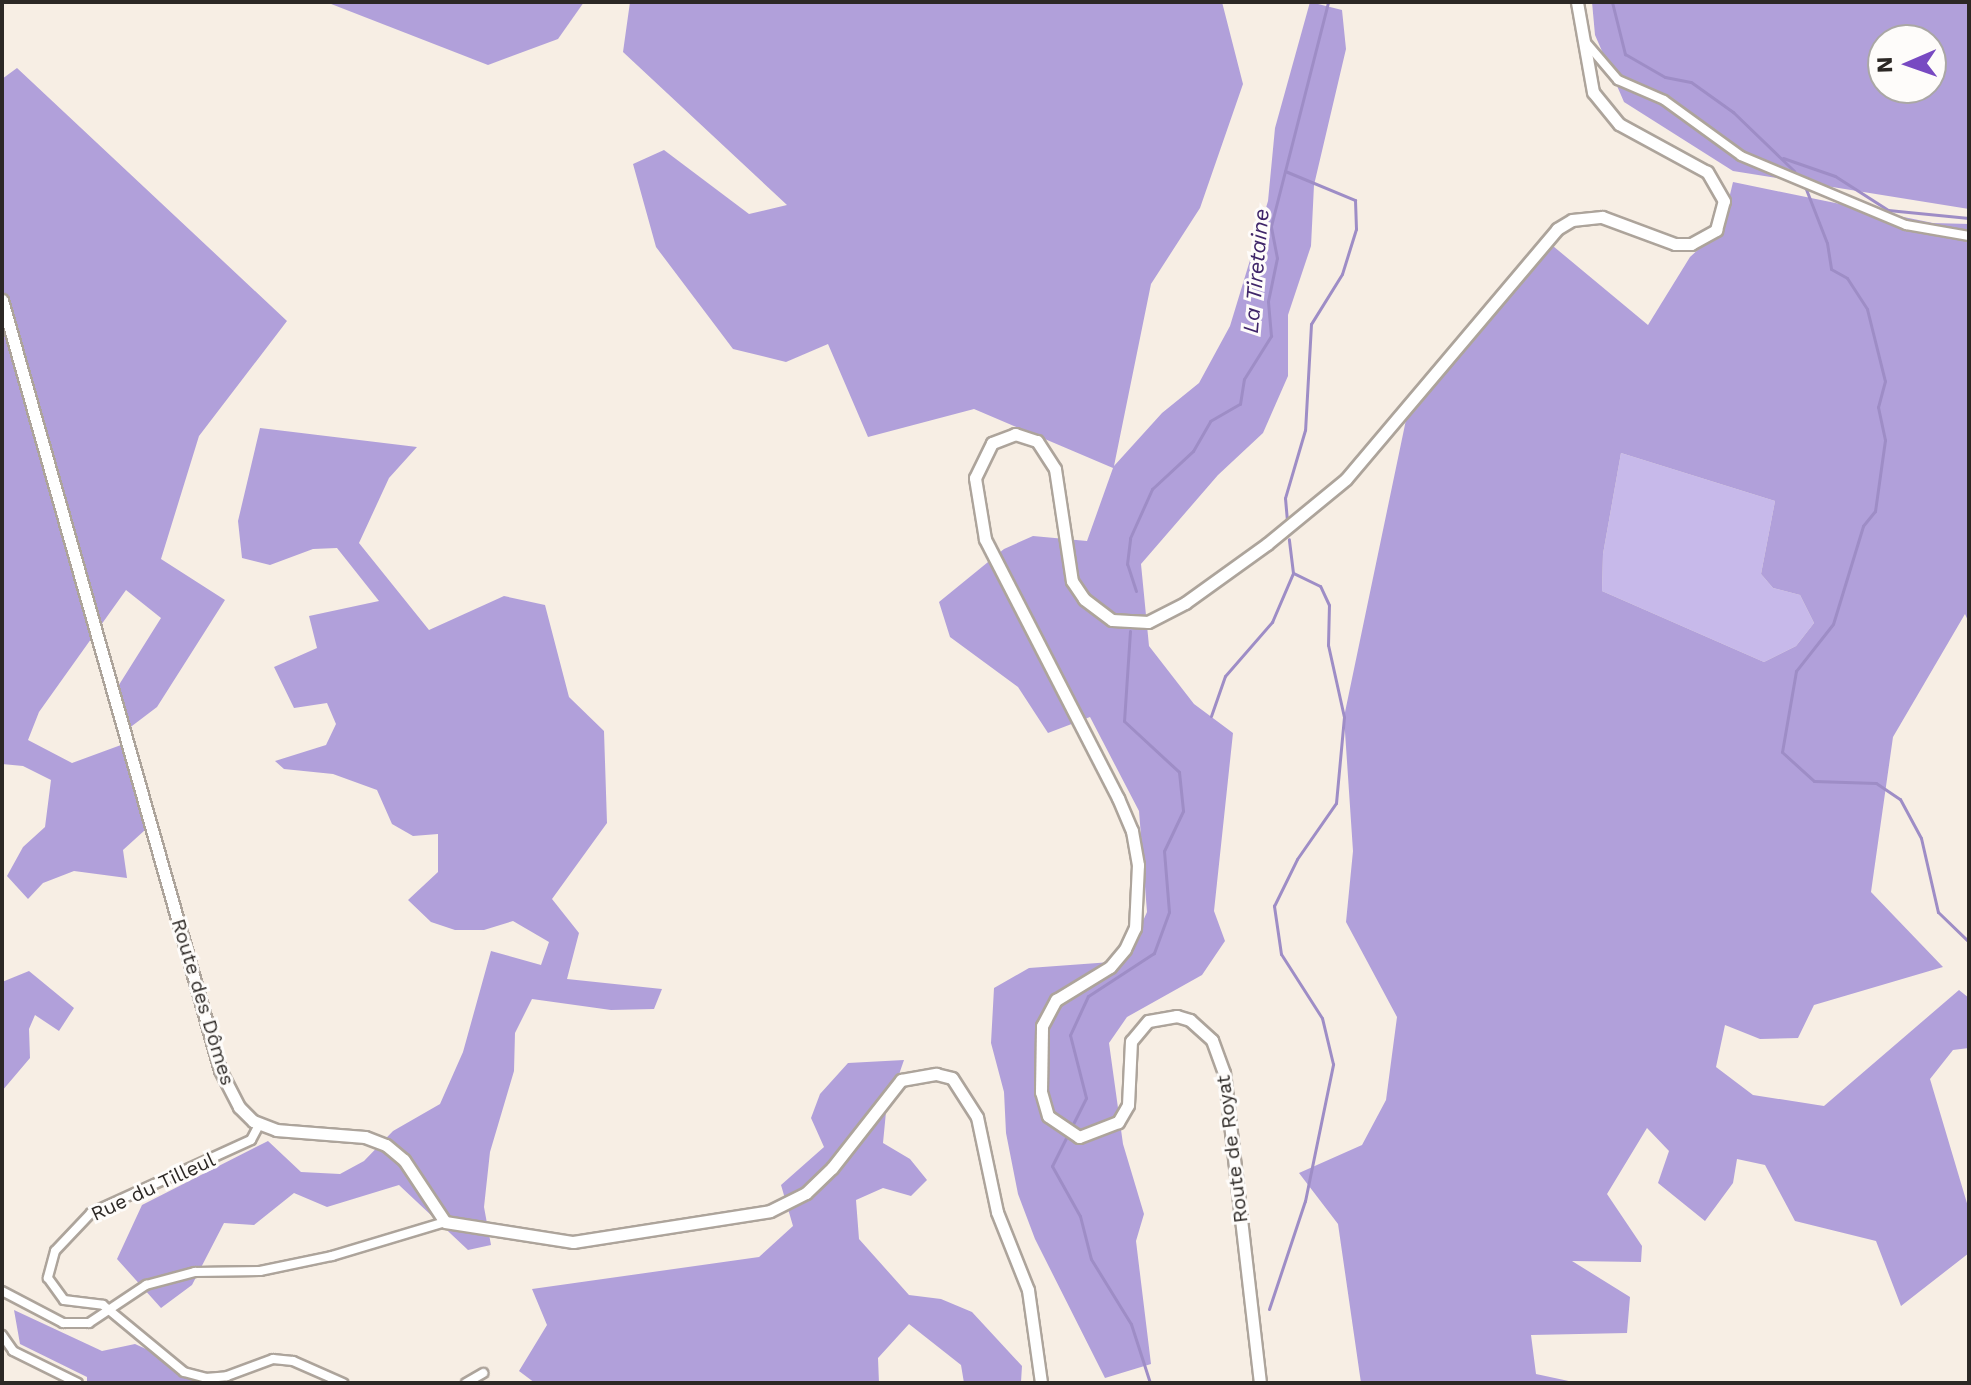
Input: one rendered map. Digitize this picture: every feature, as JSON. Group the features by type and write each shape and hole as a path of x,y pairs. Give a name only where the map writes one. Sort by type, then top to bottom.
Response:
{"main road":[{"path":"1577,2 1581,37"},
{"name":"Route de Royat","path":"1260,1383 1224,1073 1219,1054 1203,1029 1177,1016 1162,1016 1137,1029 1128,1057 1128,1105 1118,1122 1079,1137 1060,1129 1048,1116 1041,1092 1042,1026 1056,1000 1110,967 1125,949 1139,901 1132,831 1087,736 985,539 975,499 983,453 992,443 1015,434 1037,441 1047,453 1059,490 1066,563 1072,581 1098,613 1112,620 1148,622 1185,603 1315,509 1346,479 1557,229 1572,220 1602,217 1675,244 1691,244 1716,230 1724,201 1719,186 1691,159 1636,134 1604,108 1587,76 1581,37"},
{"name":"Route des Dômes","path":"2,300 220,1070 239,1107 260,1123"},
{"path":"260,1123 276,1130 365,1137 386,1145 404,1160 445,1222 573,1242 770,1211 806,1193 832,1168 901,1080 944,1076 964,1090 977,1117 997,1212 1028,1290 1041,1383"}],"street":[{"path":"1581,37 1618,80 1664,100 1741,156 1906,225 1969,236"},
{"name":"Rue du Tilleul","path":"110,1313 93,1301 64,1300 53,1287 49,1267 64,1238 91,1213 251,1140 260,1123"},
{"path":"2,1291 63,1323 89,1323 110,1313 146,1285 182,1275 260,1271 445,1222"},
{"path":"110,1313 169,1363 206,1378 273,1359 293,1361 343,1383"},
{"path":"2,1335 13,1351 78,1383"},
{"path":"466,1383 483,1373"}],"shaded area":[{"path":"326,2 584,2 558,39 488,65"},
{"path":"630,2 1222,2 1243,84 1200,208 1151,284 1114,466 1162,413 1199,383 1230,326 1268,201 1275,128 1310,2 1342,10 1346,49 1314,185 1311,246 1288,315 1288,376 1263,433 1218,475 1141,564 1149,646 1194,704 1233,733 1214,911 1225,941 1202,975 1127,1017 1109,1043 1123,1144 1144,1214 1136,1241 1151,1364 1105,1378 1035,1239 1018,1194 1006,1133 1004,1092 991,1043 994,988 1029,968 1125,961 1147,912 1139,811 1090,717 1048,733 1018,687 950,637 939,602 1004,549 1033,536 1087,541 1113,468 974,409 868,437 828,344 786,362 733,349 656,247 633,164 664,150 749,214 787,205 623,52"},
{"path":"1592,2 1969,2 1969,209 1733,171 1624,102 1595,35"},
{"path":"17,68 287,321 199,436 161,559 225,600 157,707 128,729 117,688 161,618 126,590 39,712 28,740 72,763 121,745 145,830 123,850 127,878 74,871 43,883 28,899 7,876 23,847 45,827 51,780 23,766 2,764 2,79"},
{"path":"1733,182 1933,223 1969,224 1969,623 1965,614 1893,737 1871,892 1943,967 1814,1005 1798,1038 1760,1039 1725,1025 1716,1067 1753,1095 1824,1106 1959,990 1969,998 1969,1048 1953,1050 1930,1079 1969,1210 1969,1253 1901,1306 1876,1241 1795,1221 1765,1165 1737,1159 1733,1183 1705,1221 1658,1183 1669,1151 1647,1128 1607,1194 1642,1246 1641,1262 1572,1261 1630,1297 1627,1333 1531,1335 1536,1374 1578,1383 1361,1383 1338,1224 1299,1173 1362,1145 1386,1100 1397,1017 1346,922 1353,851 1344,717 1407,415 1497,304 1553,246 1648,325 1690,257 1722,228","holes":["1621,453 1775,501 1761,574 1773,588 1800,595 1814,623 1796,646 1764,662 1602,591 1603,554"]},
{"path":"260,428 417,447 389,478 359,543 429,630 504,596 545,605 569,697 604,731 607,823 552,899 579,933 567,979 662,989 654,1009 611,1010 532,999 515,1033 514,1071 490,1152 484,1207 491,1245 468,1250 399,1185 327,1207 294,1193 254,1225 224,1223 192,1285 161,1308 117,1259 142,1205 268,1141 301,1172 340,1174 364,1161 393,1131 440,1104 463,1052 491,951 541,965 549,942 513,921 484,930 455,930 431,922 408,900 438,872 438,834 413,836 392,824 377,790 333,774 284,769 275,761 326,745 336,724 327,703 294,708 274,667 317,648 309,616 379,601 337,548 313,549 270,565 242,558 238,521"},
{"path":"1621,453 1775,501 1761,574 1773,588 1800,595 1814,623 1796,646 1764,662 1602,591 1603,554"},
{"path":"29,971 74,1008 59,1031 35,1015 29,1029 30,1058 2,1091 2,982"},
{"path":"904,1060 886,1112 883,1143 910,1159 927,1180 911,1196 883,1188 856,1200 859,1239 909,1295 941,1299 972,1312 1022,1366 1021,1382 964,1383 961,1365 909,1324 878,1358 879,1383 535,1383 519,1371 547,1325 532,1289 759,1257 793,1226 781,1185 824,1147 811,1118 820,1094 848,1063"},
{"path":"14,1310 102,1351 135,1344 221,1383 87,1383 87,1377 20,1344"}],"waterway":[{"name":"La Tiretaine","path":"1136,591 1127,564 1130,538 1152,489 1193,451 1210,421 1240,404 1244,379 1271,336 1268,301 1277,258 1271,226 1328,2"},
{"path":"1612,2 1625,54 1665,77 1691,82 1733,112 1794,171"},
{"path":"1783,158 1835,176 1888,210 1969,218"},
{"path":"1285,171 1355,200 1356,229 1342,274 1311,324 1305,430 1285,498 1287,519"},
{"path":"1804,184 1827,243 1831,269 1847,278 1867,309 1885,381 1878,407 1885,440 1875,511 1863,526 1833,624 1796,671 1782,752 1814,781 1876,783 1900,799 1921,838 1938,912 1969,942"},
{"path":"1269,1309 1305,1201 1333,1064 1322,1018 1281,954 1274,906 1297,859 1336,803 1344,717 1328,645 1329,605 1320,586 1293,573 1289,539"},
{"path":"1211,716 1225,676 1272,622 1293,573"},
{"name":"La Tiretaine","path":"1130,631 1124,721 1179,772 1183,811 1164,851 1169,912 1154,953 1088,996 1070,1035 1086,1098 1052,1166 1080,1216 1091,1259 1131,1324 1150,1383"}]}
